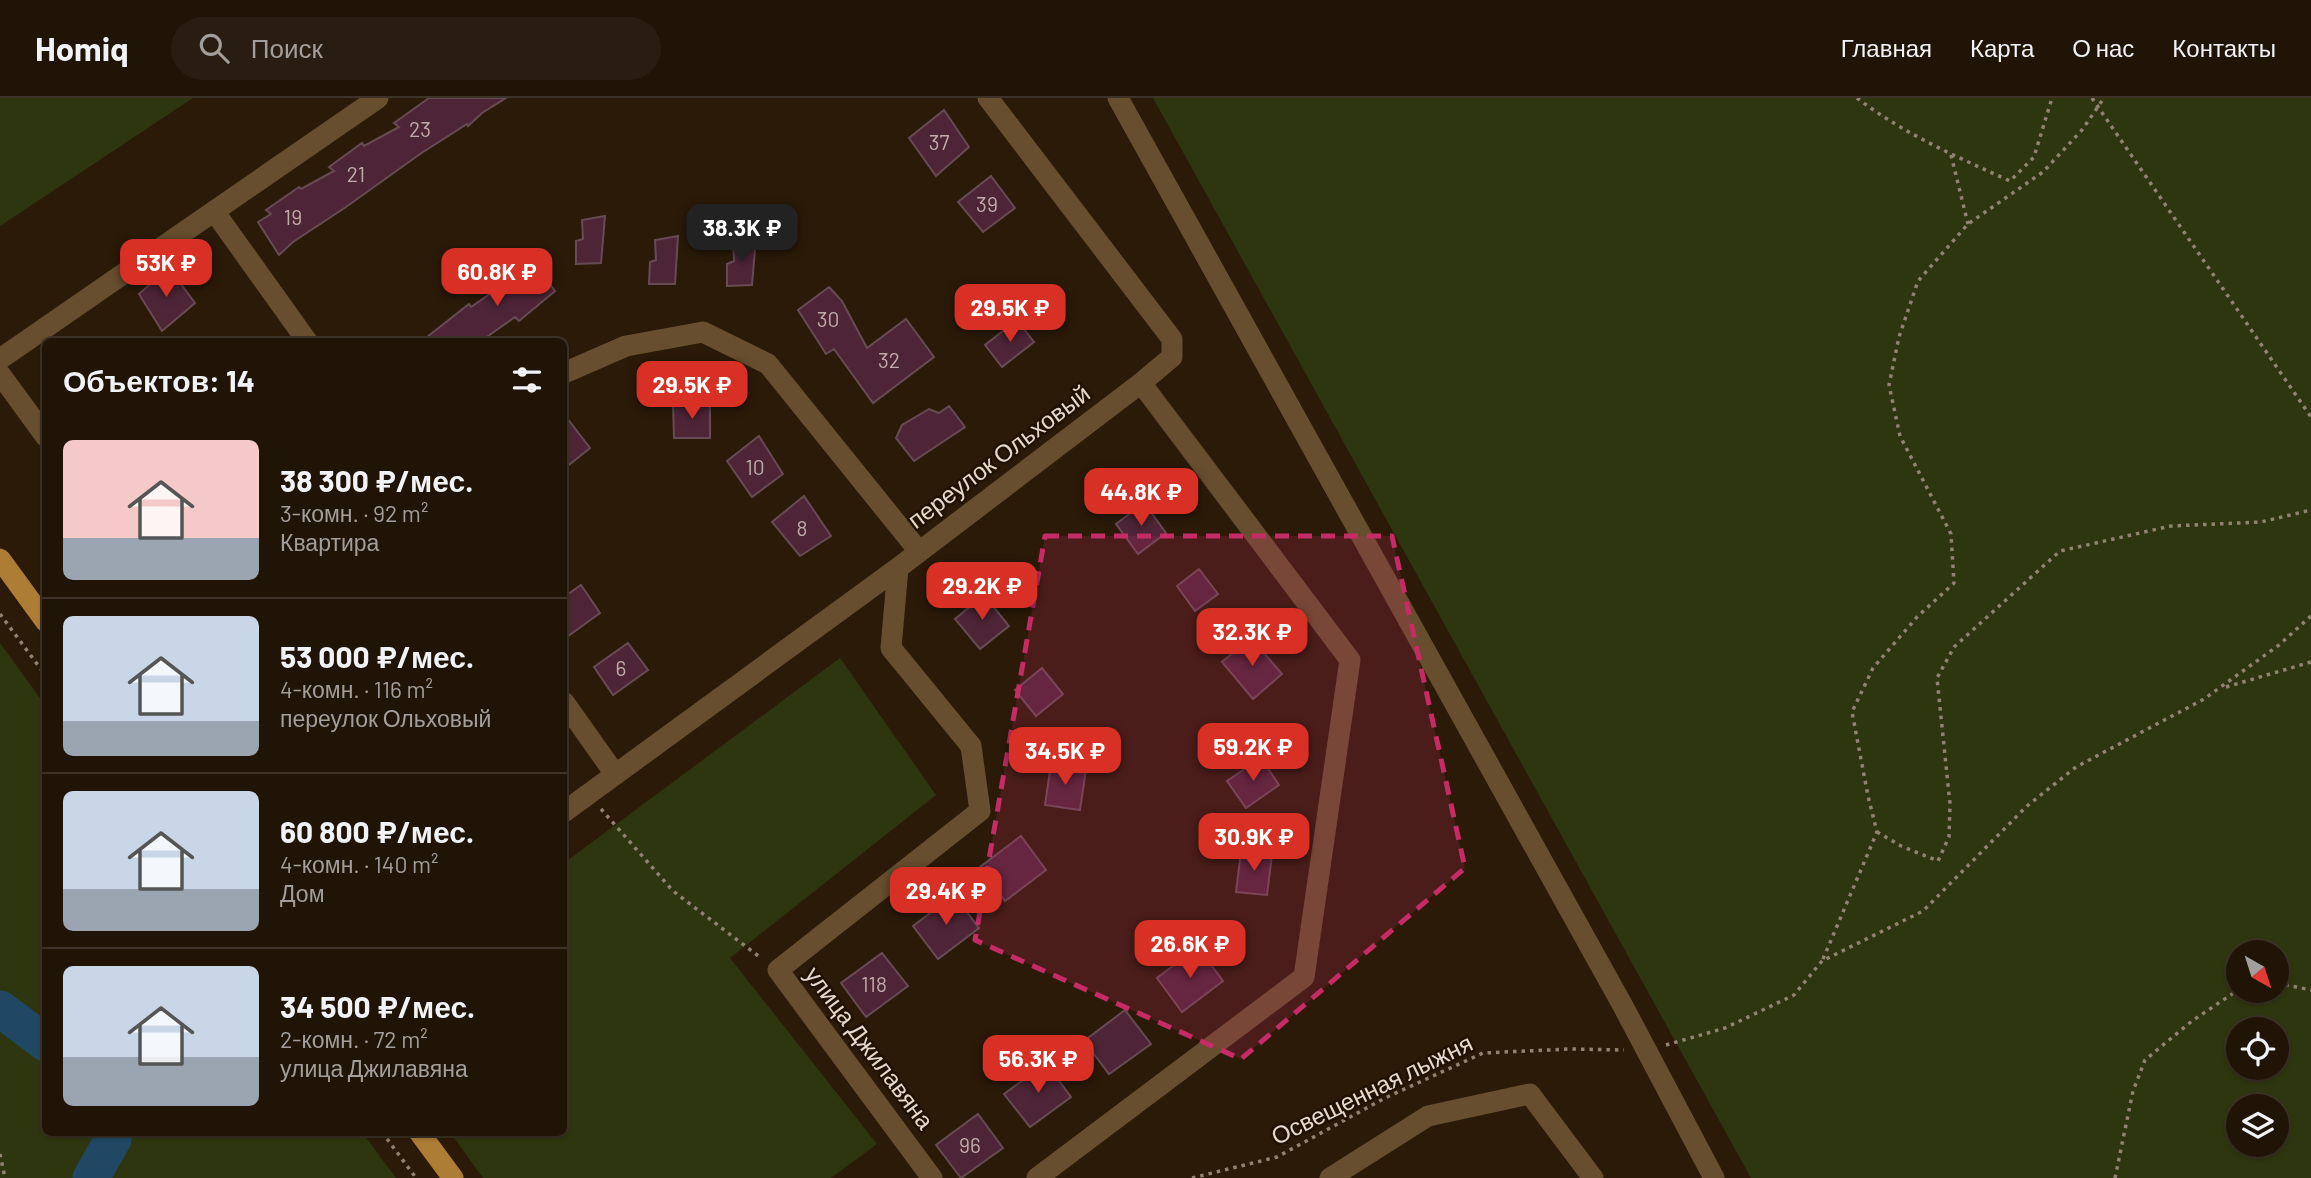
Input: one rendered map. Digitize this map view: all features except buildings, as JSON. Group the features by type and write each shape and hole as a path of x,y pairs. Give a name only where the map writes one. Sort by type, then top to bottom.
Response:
{"main road":[{"path":"0,559 42,617"},
{"path":"422,1136 453,1178"}],"street":[{"path":"0,359 378,98"},
{"name":"переулок Ольховый","path":"567,810 898,568 918,550 1142,383 1172,357 1172,340 988,98"},
{"path":"1118,98 1647,1050 1714,1178"},
{"path":"214,211 305,338"},
{"path":"567,372 626,346 703,332 768,364 918,550"},
{"path":"0,374 42,432"},
{"path":"1037,1178 1304,977 1350,660 1142,383"},
{"name":"улица Джилавяна","path":"898,568 891,649 971,746 980,811 778,970 932,1178"},
{"path":"567,706 615,774"},
{"path":"1330,1178 1428,1116 1530,1094 1592,1178"}],"path":[{"path":"1857,98 1884,118 1951,155 2010,181 2034,157 2052,98"},
{"path":"2092,98 2311,417"},
{"path":"1822,961 1877,832 1852,712 1873,668 1917,617 1954,583 1951,534 1899,436 1889,385 1899,337 1918,281 1968,224 2043,172 2082,130 2104,98"},
{"path":"1951,155 1968,224"},
{"path":"1877,832 1901,846 1938,861 1949,837 1950,804 1937,678 1954,647 2060,551 2171,526 2261,522 2311,510"},
{"path":"0,614 42,671"},
{"name":"Освещенная лыжня","path":"1192,1178 1277,1157 1385,1098 1483,1053 1570,1049 1647,1050 1725,1028 1794,995 1822,961 1923,911 2027,806 2076,767 2146,732 2220,689 2279,645 2311,616"},
{"path":"2220,689 2311,662"},
{"path":"589,794 673,891 778,970"},
{"path":"2289,985 2311,990"},
{"path":"2115,1178 2133,1091 2145,1060 2226,998"},
{"path":"385,1136 416,1178"},
{"path":"0,1154 5,1178"}],"highlighted area":[{"path":"1045,536 1392,536 1465,868 1241,1059 975,940"}],"green space":[{"path":"0,98 193,98 0,226"},
{"path":"1153,98 2311,98 2311,1178 1751,1178"},
{"path":"0,643 42,701 42,1136 365,1136 396,1178 0,1178"},
{"path":"840,658 936,795 730,958 877,1144 831,1178 483,1178 453,1136 567,1136 567,861"}],"waterway":[{"path":"0,1009 42,1040"},
{"path":"91,1178 113,1139 111,1136"}]}
